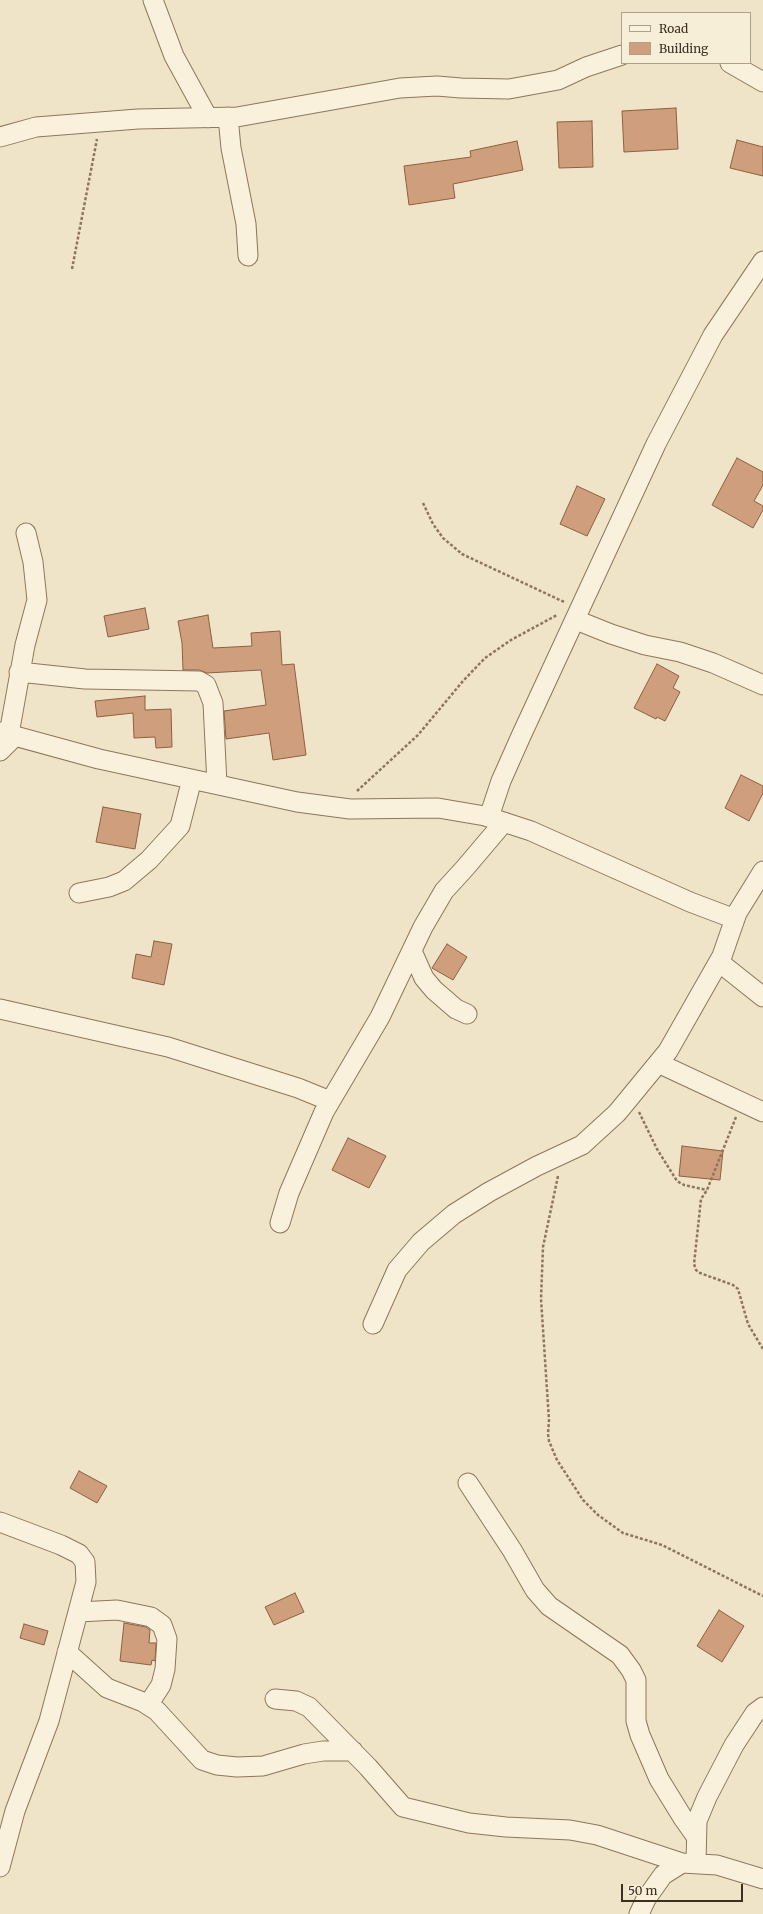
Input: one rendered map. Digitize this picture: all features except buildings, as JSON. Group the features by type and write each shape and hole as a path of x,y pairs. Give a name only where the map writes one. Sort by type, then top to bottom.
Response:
{"street":[{"path":"153,0 174,56 208,118"},
{"path":"0,137 36,126 101,123 138,119 228,117 400,88 437,86 510,89 558,80 586,67 621,56"},
{"path":"732,64 763,82"},
{"path":"228,117 231,148 246,224 248,256"},
{"path":"280,1223 292,1186 330,1101 380,1018 422,927 444,891 465,868 496,819 518,742 578,609 656,444 713,335 760,268 763,261"},
{"path":"0,751 8,734 25,645 37,600 33,562 26,533"},
{"path":"578,609 611,634 645,645 680,652 713,663 763,685"},
{"path":"20,672 85,679 200,682 206,685 213,703 217,784"},
{"path":"8,734 99,759 297,802 339,808 438,808 496,819 531,831 690,902 735,919"},
{"path":"79,893 109,887 124,881 149,860 180,826 192,779"},
{"path":"373,1324 397,1270 421,1242 454,1214 489,1192 582,1145 617,1113 668,1051 719,962 735,919 763,871"},
{"path":"412,951 424,978 434,990 456,1009 467,1014"},
{"path":"719,962 763,997"},
{"path":"0,1009 168,1047 298,1088 330,1101"},
{"path":"658,1063 763,1112"},
{"path":"468,1483 512,1550 535,1590 549,1606 620,1655 631,1670 636,1680 636,1721 640,1734 660,1779 695,1836"},
{"path":"0,1522 61,1544 79,1554 85,1562 86,1582 49,1721 15,1811 0,1867"},
{"path":"78,1612 117,1610 150,1618 162,1625 167,1639 165,1669 161,1685 148,1705"},
{"path":"67,1652 107,1688 148,1705 157,1711 202,1760 217,1765 237,1767 262,1766 304,1754 324,1751 353,1751"},
{"path":"275,1699 296,1701 309,1707 353,1751 403,1807 469,1823 506,1827 570,1830 597,1835 689,1863 717,1865 763,1879"},
{"path":"689,1863 697,1821 707,1797 734,1745 755,1713 763,1707"},
{"path":"639,1914 646,1899 663,1875 689,1863"}],"path":[{"path":"72,269 101,123"},
{"path":"423,503 433,524 443,538 462,554 578,609"},
{"path":"339,808 418,736 463,681 485,658 511,640 578,609"},
{"path":"631,1096 657,1149 678,1181 684,1185 707,1190"},
{"path":"742,1102 700,1204 694,1264 696,1270 700,1273 734,1285 738,1288 748,1324 763,1349"},
{"path":"562,1154 543,1247 541,1299 549,1420 548,1434 549,1441 557,1460 583,1500 598,1515 624,1533 662,1545 763,1596"}]}
